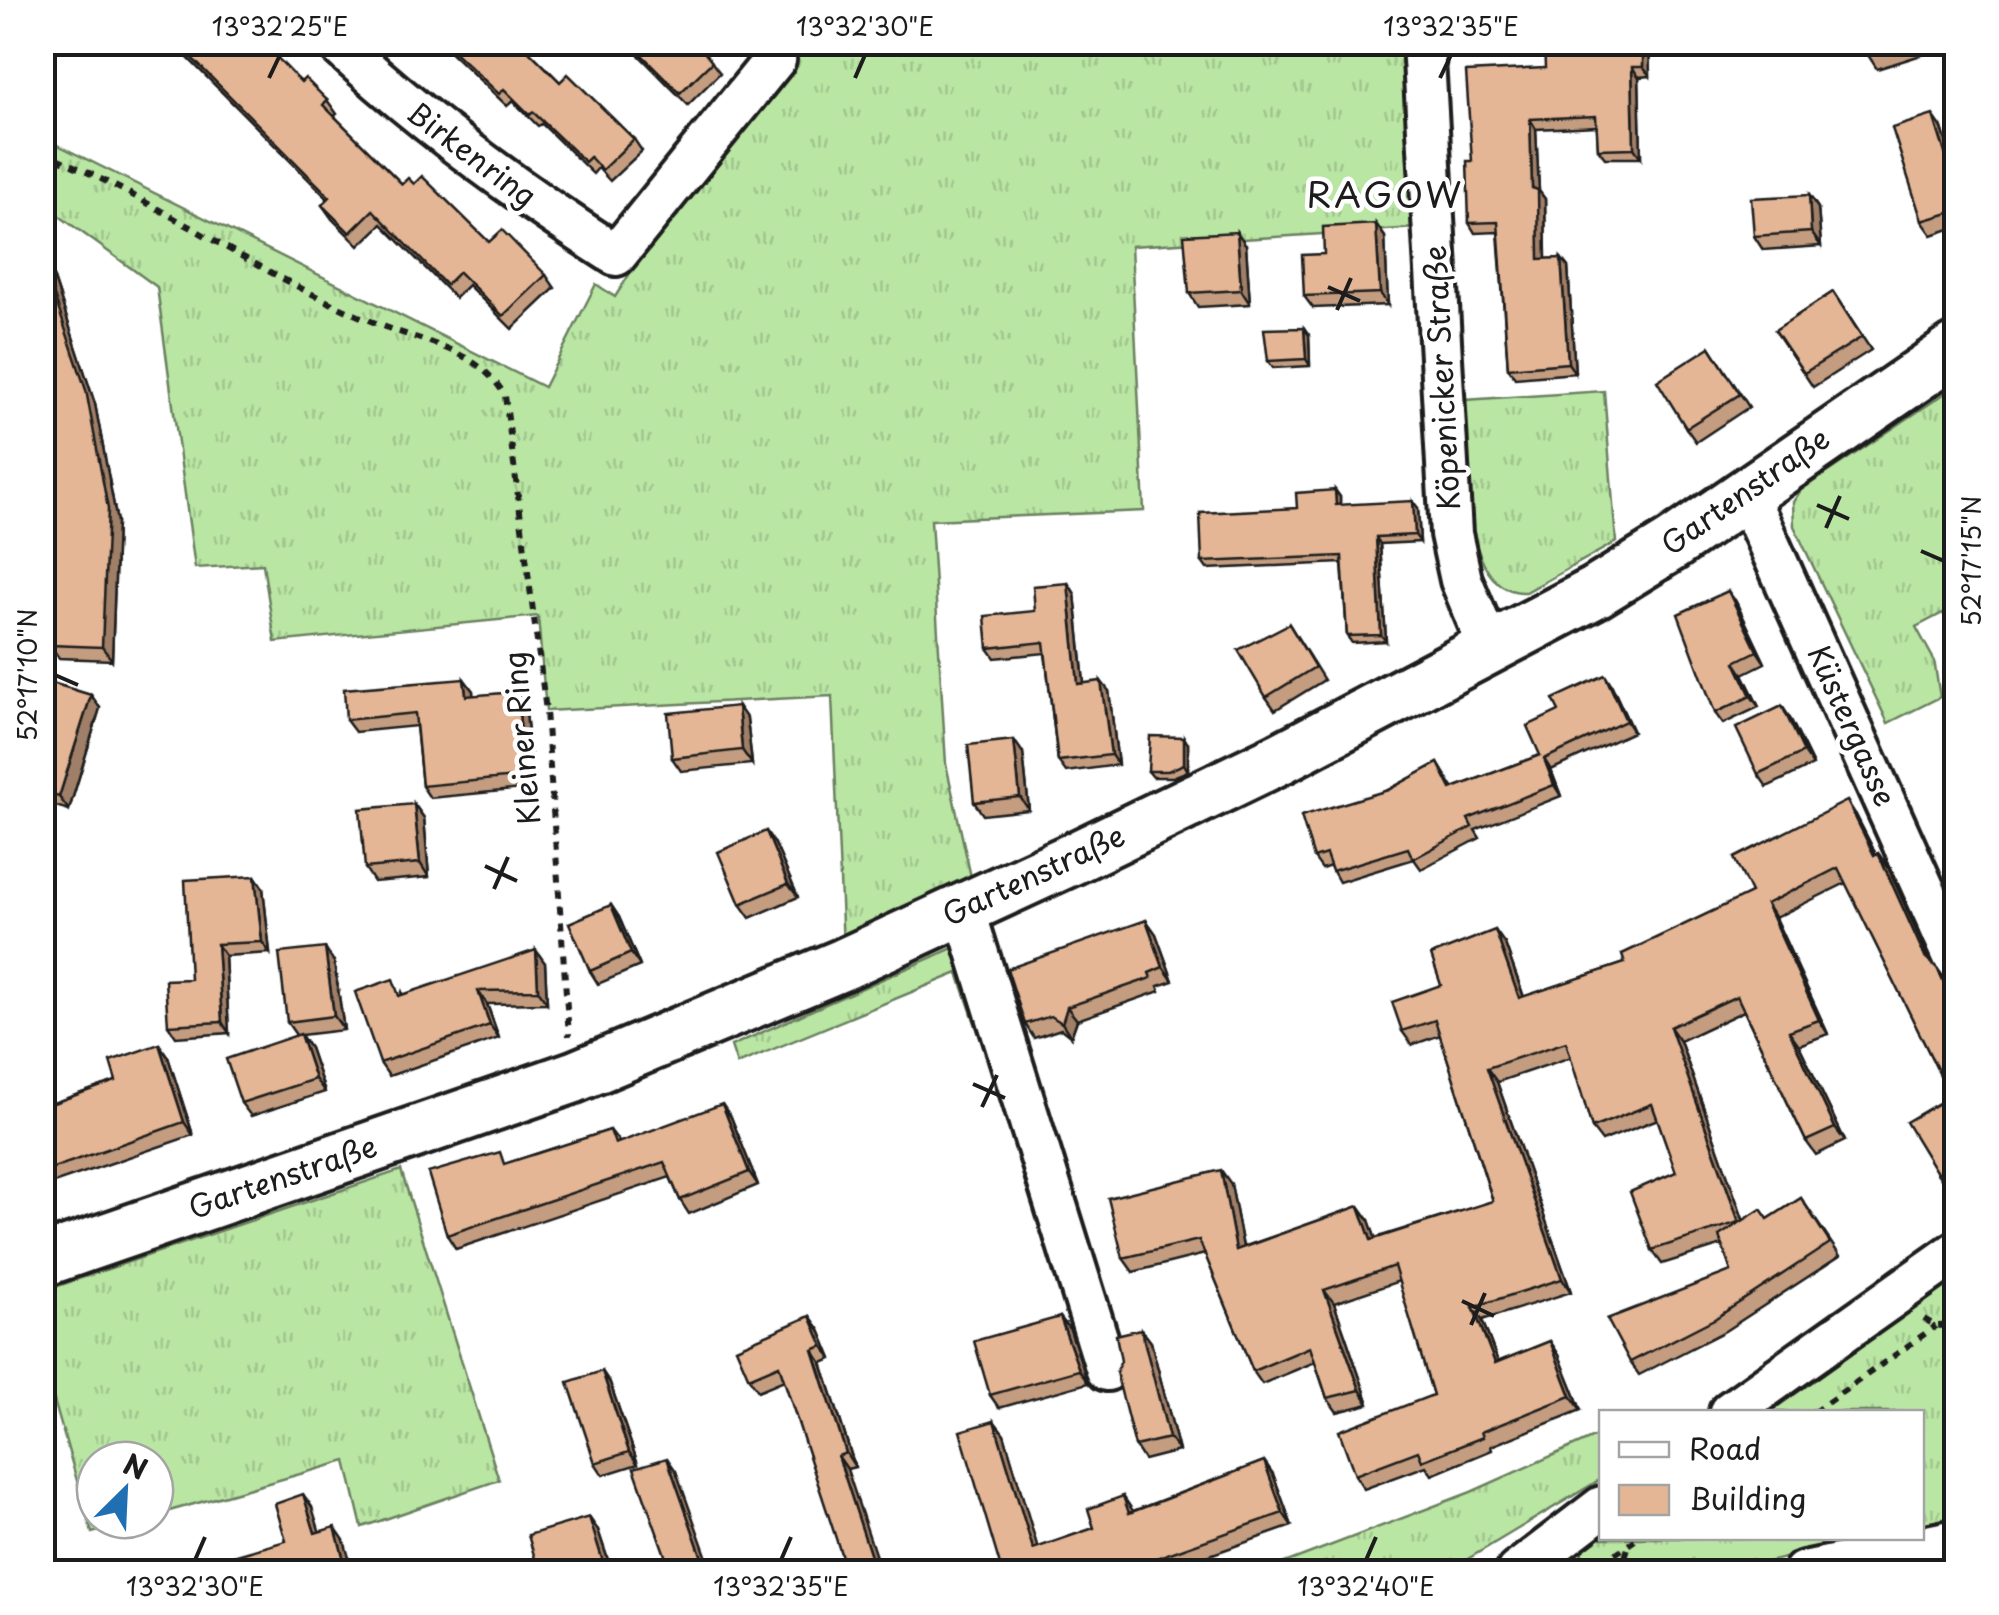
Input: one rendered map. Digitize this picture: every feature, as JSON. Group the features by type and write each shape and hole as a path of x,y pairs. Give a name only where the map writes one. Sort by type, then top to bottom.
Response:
{"street":[{"name":"Birkenring","path":"336,42 402,104 506,185 616,255 775,59 768,42"},
{"name":"Köpenicker Straße","path":"1423,42 1451,534 1461,580 1489,646"},
{"name":"Gartenstraße","path":"42,1261 574,1076 964,909 1282,758 1596,592 1672,545 1956,349"},
{"name":"Küstergasse","path":"1745,491 1956,961"},
{"path":"964,909 1106,1370"},
{"path":"1733,1410 1956,1252"},
{"path":"1535,1568 1599,1510"},
{"path":"1804,1572 1956,1540"}],"path":[{"name":"Kleiner Ring","path":"42,152 144,197 279,278 382,326 460,353 493,374 505,396 546,711 574,1076"},
{"path":"1817,1410 1936,1326"},
{"path":"1589,1572 1635,1540"},
{"path":"1621,1572 1630,1543"}],"green space":[{"path":"776,43 1408,43 1416,228 1131,246 1144,511 931,520 946,764 973,886 843,947 832,696 546,711 538,616 275,642 263,564 195,568 157,287 43,204 42,133 52,142 544,387 596,284 615,297"},
{"path":"1956,386 1956,635 1943,613 1916,627 1934,660 1940,697 1888,723 1794,526 1793,502 1801,490"},
{"path":"1604,391 1616,542 1526,592 1503,587 1487,570 1476,545 1467,482 1465,400"},
{"path":"955,947 972,959 1074,1314 958,973 737,1064 731,1046"},
{"path":"401,1170 499,1480 362,1527 346,1461 175,1509 175,1440 75,1440 75,1474 43,1362 43,1291"},
{"path":"1956,1263 1956,1516 1924,1524 1924,1410 1753,1410"},
{"path":"1596,1436 1599,1443 1599,1480 1446,1572 1261,1572 1471,1492"},
{"path":"1599,1528 1599,1540 1861,1540 1726,1572 1587,1572 1581,1550"}],"building":[{"path":"176,42 245,42 249,46 262,42 301,82 305,78 327,100 323,105 402,184 408,178 414,184 422,176 489,242 502,230 546,275 503,316 459,272 446,285 373,210 350,233 322,205 330,197"},
{"path":"444,42 520,42 560,82 568,74 634,139 602,170 590,157 585,162 533,112 530,115 504,89 499,94"},
{"path":"629,42 696,42 712,62 680,93"},
{"path":"1544,42 1643,42 1643,67 1632,67 1634,148 1598,149 1596,116 1530,119 1532,188 1538,190 1539,259 1561,258 1568,363 1508,368 1498,222 1469,223 1467,161 1472,161 1466,72 1545,68"},
{"path":"1864,42 1908,42 1868,55"},
{"path":"1933,115 1956,188 1956,211 1922,221 1892,128"},
{"path":"1809,195 1811,232 1754,236 1751,198"},
{"path":"1376,224 1380,293 1304,296 1302,255 1324,254 1323,227"},
{"path":"1237,232 1241,290 1189,293 1184,235"},
{"path":"42,260 86,390 108,509 102,647 50,645 49,575 53,575 56,514 42,459"},
{"path":"1833,292 1862,337 1804,373 1775,330"},
{"path":"1304,328 1306,359 1268,361 1264,329"},
{"path":"1710,347 1740,394 1686,428 1657,381"},
{"path":"1335,490 1336,505 1413,501 1415,535 1376,537 1381,635 1347,636 1342,556 1202,562 1200,513 1297,508 1296,493"},
{"path":"1068,583 1078,684 1101,681 1111,755 1058,761 1044,642 988,648 985,616 1035,611 1033,586"},
{"path":"1728,591 1757,651 1735,662 1751,696 1715,713 1678,614"},
{"path":"1289,624 1315,667 1266,697 1238,650"},
{"path":"1956,667 1956,694 1944,674"},
{"path":"1605,675 1626,721 1544,759 1554,785 1468,819 1472,827 1413,859 1408,848 1332,871 1326,854 1314,858 1301,816 1388,790 1438,763 1451,789 1540,755 1527,726 1559,711 1553,699"},
{"path":"464,679 466,696 517,692 525,776 422,786 415,713 346,720 344,689"},
{"path":"42,680 91,695 59,797 42,792"},
{"path":"738,706 742,750 672,758 668,713"},
{"path":"1782,706 1804,752 1758,774 1736,728"},
{"path":"1150,736 1184,737 1184,764 1168,771 1148,771"},
{"path":"1014,740 1020,797 974,802 968,745"},
{"path":"1847,801 1874,855 1878,853 1925,957 1937,968 1956,1008 1956,1080 1945,1085 1838,868 1766,904 1819,1020 1789,1031 1835,1128 1806,1141 1737,996 1670,1027 1739,1222 1652,1250 1630,1192 1676,1172 1652,1104 1592,1128 1566,1042 1487,1068 1562,1279 1473,1307 1495,1363 1550,1341 1571,1396 1422,1461 1418,1451 1355,1475 1339,1431 1433,1395 1394,1266 1324,1290 1360,1390 1327,1398 1310,1347 1253,1371 1199,1240 1123,1258 1108,1198 1221,1170 1236,1250 1359,1206 1371,1240 1493,1201 1435,1020 1402,1031 1392,1002 1441,985 1431,955 1495,930 1519,998 1625,963 1622,954 1751,893 1734,858"},
{"path":"414,804 420,863 365,868 360,809"},
{"path":"766,831 788,884 740,904 718,852"},
{"path":"255,876 262,942 217,944 222,1022 168,1025 165,980 190,979 185,880"},
{"path":"611,905 631,953 590,971 569,923"},
{"path":"1146,920 1163,967 1149,973 1151,978 1067,1007 1062,1023 1051,1016 1025,1024 1007,969"},
{"path":"325,948 334,1016 287,1022 279,953"},
{"path":"536,950 538,990 478,991 490,1025 380,1063 355,992 393,979 399,996"},
{"path":"300,1034 315,1079 241,1103 226,1059"},
{"path":"159,1044 184,1122 42,1172 42,1107 116,1081 110,1061"},
{"path":"1956,1093 1956,1161 1937,1173 1906,1122"},
{"path":"722,1104 749,1172 680,1200 664,1162 447,1235 428,1173 500,1152 504,1164 610,1130 615,1144"},
{"path":"1801,1198 1830,1243 1716,1318 1630,1362 1607,1319 1731,1271 1719,1236 1761,1209 1768,1219"},
{"path":"810,1316 823,1346 813,1350 846,1453 838,1456 876,1572 847,1572 779,1365 749,1378 736,1348"},
{"path":"1060,1317 1079,1370 990,1395 974,1341"},
{"path":"1141,1329 1169,1438 1135,1446 1116,1372 1121,1361 1116,1335"},
{"path":"602,1371 629,1452 595,1463 568,1382"},
{"path":"994,1421 1033,1549 1094,1528 1088,1509 1123,1496 1129,1513 1264,1461 1283,1513 1117,1572 1002,1572 960,1431"},
{"path":"667,1458 707,1572 671,1572 634,1468"},
{"path":"303,1494 315,1533 335,1527 347,1571 203,1572 201,1565 286,1541 275,1504"},
{"path":"589,1517 603,1562 570,1572 539,1572 528,1535"}],"district":[{"name":"RAGOW","path":"1385,196"}]}
